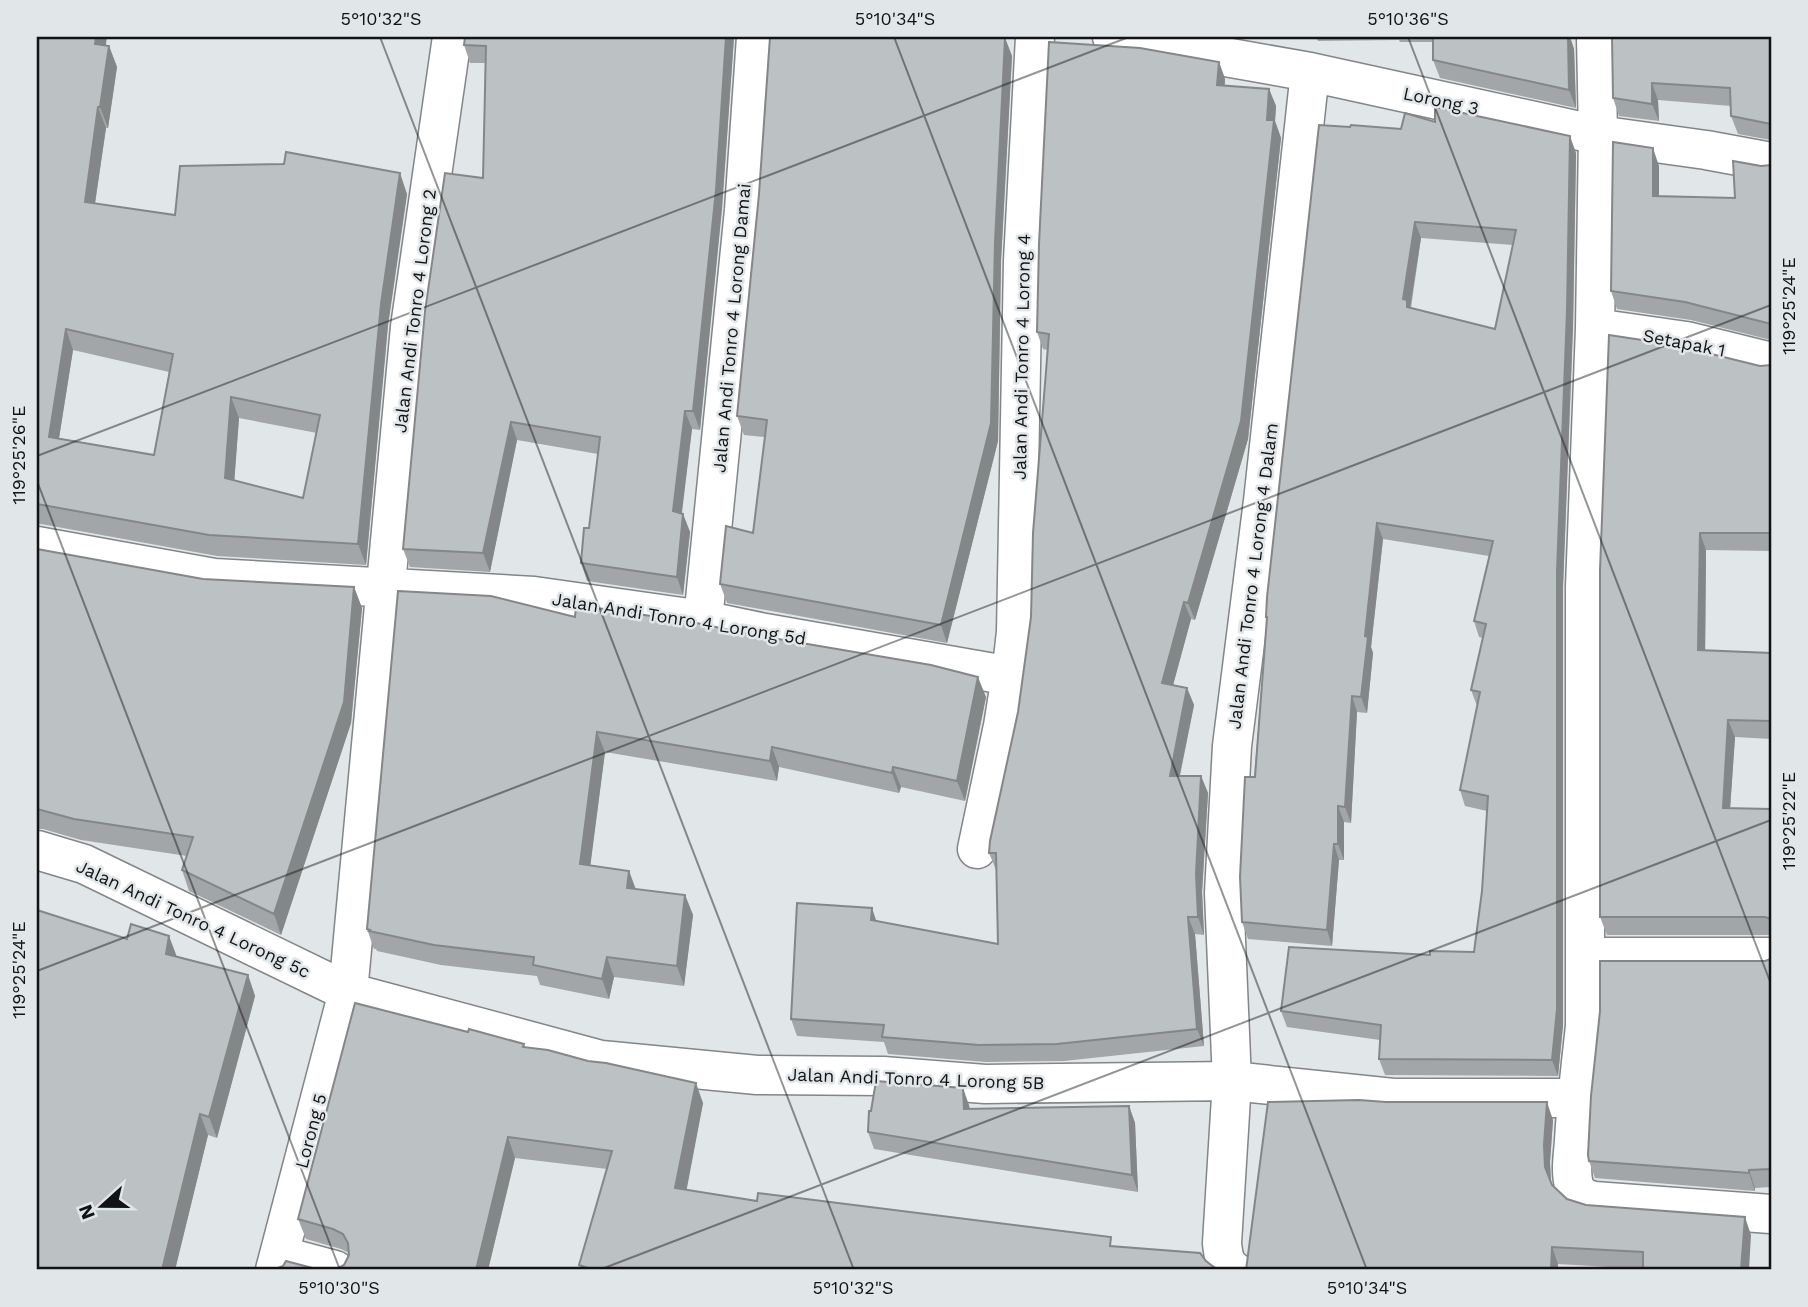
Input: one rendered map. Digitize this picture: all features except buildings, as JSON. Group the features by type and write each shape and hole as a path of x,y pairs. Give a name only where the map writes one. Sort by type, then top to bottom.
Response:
{"street":[{"name":"Jalan Andi Tonro 4 Lorong 2","path":"348,992 410,327 452,37"},
{"name":"Jalan Andi Tonro 4 Lorong Damai","path":"703,620 744,210 756,37"},
{"name":"Jalan Andi Tonro 4 Lorong 4","path":"977,849 1003,726 992,673 1016,632 1023,261 1035,37"},
{"name":"Lorong 3","path":"1112,37 1310,72 1598,135 1706,149 1771,162"},
{"path":"1596,37 1598,135 1595,328 1585,587 1585,1026 1577,1098 1572,1171 1574,1185 1578,1194 1594,1201 1771,1214"},
{"name":"Jalan Andi Tonro 4 Lorong 4 Dalam","path":"1233,1270 1224,1259 1222,1243 1233,1081 1224,893 1232,746 1264,501 1310,72"},
{"name":"Setapak 1","path":"1595,328 1686,341 1771,362"},
{"name":"Jalan Andi Tonro 4 Lorong 5d","path":"37,546 215,578 534,596 703,620 992,673"},
{"name":"Jalan Andi Tonro 4 Lorong 5c","path":"37,850 84,864 348,992"},
{"path":"1586,957 1771,957"},
{"name":"Jalan Andi Tonro 4 Lorong 5B","path":"348,992 601,1060 757,1075 883,1076 985,1084 1233,1081 1393,1098 1577,1098"},
{"name":"Lorong 5","path":"277,1262 348,992"},
{"path":"277,1262 335,1270"}]}
